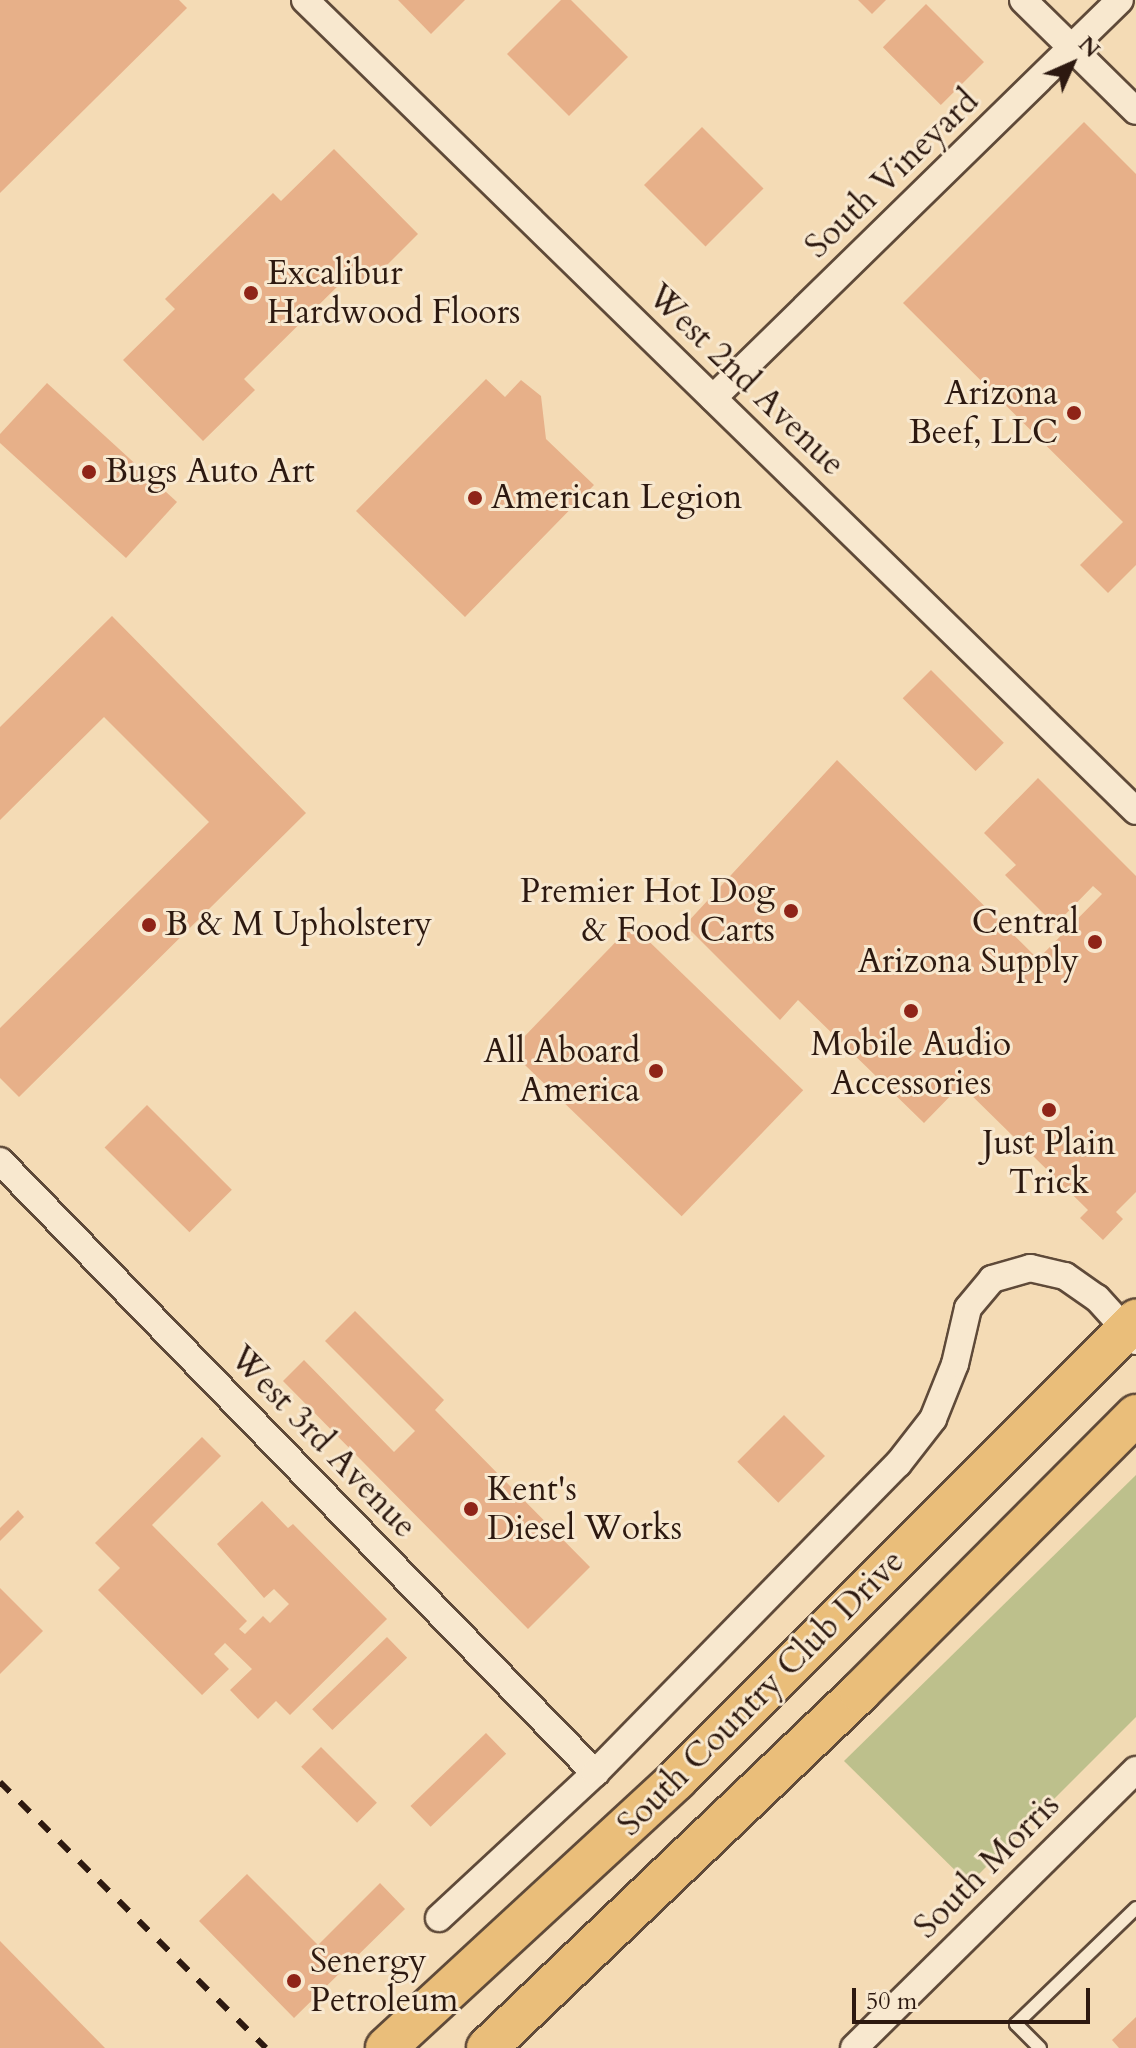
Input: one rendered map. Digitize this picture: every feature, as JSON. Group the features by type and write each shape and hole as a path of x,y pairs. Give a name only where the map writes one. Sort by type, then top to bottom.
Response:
{"main road":[{"name":"South Country Club Drive","path":"386,2048 676,1780 1133,1330"},
{"name":"South Country Club Drive","path":"487,2048 860,1692 1136,1415"}],"street":[{"name":"West 2nd Avenue","path":"305,0 1136,811"},
{"path":"1023,0 1136,111"},
{"name":"South Vineyard","path":"713,398 1120,0"},
{"name":"West 3rd Avenue","path":"0,1161 595,1773"},
{"name":"South Country Club Drive","path":"439,1918 595,1773 898,1464 933,1419 955,1364 968,1308 992,1279 1030,1268 1065,1276 1097,1298 1133,1330"},
{"name":"South Morris","path":"861,2046 1136,1770"}],"lane":[{"path":"1040,2048 1016,2024 1136,1908"}],"green space":[{"path":"1136,1475 1136,1717 969,1884 844,1761"}],"building":[{"path":"0,0 179,0 187,8 0,193"},
{"path":"398,0 465,0 431,34"},
{"path":"561,0 571,0 628,57 569,116 507,54"},
{"path":"858,0 886,0 872,14"},
{"path":"926,4 984,62 941,105 883,47"},
{"name":"Arizona Beef, LLC","path":"1084,122 1136,174 1136,565 1108,593 1080,565 1123,522 903,303"},
{"path":"702,127 764,189 706,247 644,185"},
{"name":"Excalibur Hardwood Floors","path":"334,149 418,234 365,287 351,273 244,379 255,390 203,441 123,360 175,309 165,299 273,193 281,201"},
{"name":"American Legion","path":"486,379 505,397 521,380 541,396 546,439 594,485 465,617 356,511"},
{"name":"Bugs Auto Art","path":"47,383 177,502 126,558 0,443 0,434"},
{"name":"B & M Upholstery","path":"112,616 306,813 19,1097 0,1078 0,1028 209,822 104,717 0,820 0,727"},
{"path":"931,670 1004,743 976,771 903,698"},
{"path":"837,760 1038,959 1102,894 1093,886 1055,925 1005,875 1016,865 984,833 1038,778 1136,876 1136,1192 1116,1212 1123,1219 1103,1240 1080,1218 1088,1210 961,1085 924,1123 798,1000 780,1020 685,925"},
{"name":"All Aboard America","path":"632,925 803,1090 682,1216 510,1051"},
{"path":"147,1105 232,1190 189,1232 105,1147"},
{"name":"Kent's Diesel Works","path":"355,1311 444,1400 435,1410 590,1567 528,1629 283,1381 304,1360 394,1452 415,1431 325,1341"},
{"path":"784,1415 825,1456 778,1503 737,1462"},
{"path":"202,1437 221,1456 152,1525 247,1621 239,1629 245,1634 263,1616 270,1623 289,1604 274,1589 264,1598 217,1544 262,1501 288,1528 293,1524 387,1619 290,1715 276,1701 258,1719 230,1690 252,1669 225,1643 214,1654 229,1669 202,1695 98,1590 120,1568 95,1543"},
{"path":"18,1510 24,1517 0,1541 0,1528"},
{"path":"0,1588 43,1631 0,1674"},
{"path":"387,1637 407,1658 332,1730 312,1709"},
{"path":"486,1733 506,1754 431,1827 410,1806"},
{"path":"321,1747 377,1803 357,1823 301,1767"},
{"name":"Senergy Petroleum","path":"247,1874 318,1945 380,1883 405,1909 294,2018 199,1921"},
{"path":"0,1941 105,2048 0,2048"},
{"path":"1136,2017 1136,2048 1119,2048 1112,2040"}],"railway":[{"path":"0,1782 266,2048"}],"place":[{"name":"Excalibur Hardwood Floors","path":"251,293"},
{"name":"Arizona Beef, LLC","path":"1074,413"},
{"name":"Bugs Auto Art","path":"89,472"},
{"name":"American Legion","path":"475,498"},
{"name":"Premier Hot Dog & Food Carts","path":"791,911"},
{"name":"B & M Upholstery","path":"149,925"},
{"name":"Central Arizona Supply","path":"1095,942"},
{"name":"Mobile Audio Accessories","path":"911,1011"},
{"name":"All Aboard America","path":"656,1071"},
{"name":"Just Plain Trick","path":"1049,1110"},
{"name":"Kent's Diesel Works","path":"471,1509"},
{"name":"Senergy Petroleum","path":"294,1981"}]}
